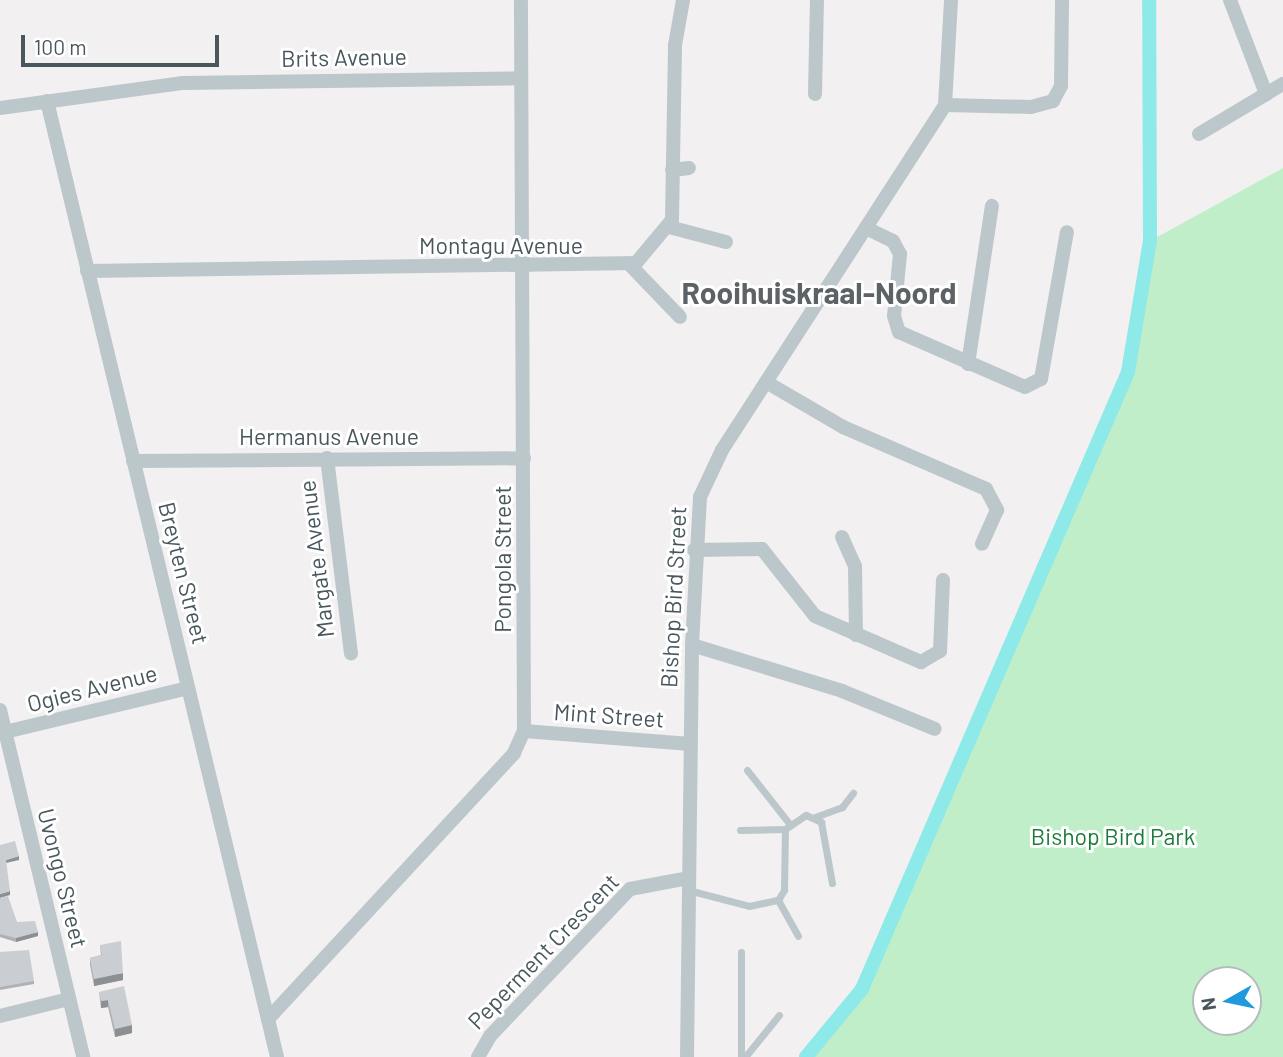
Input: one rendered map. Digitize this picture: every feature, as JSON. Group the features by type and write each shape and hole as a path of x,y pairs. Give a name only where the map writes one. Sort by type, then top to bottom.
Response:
{"street":[{"name":"Pongola Street","path":"521,0 524,731"},
{"path":"680,317 630,265 669,227 675,37 682,0"},
{"path":"815,94 817,0"},
{"name":"Bishop Bird Street","path":"687,1057 694,550 709,475 944,105 951,0"},
{"path":"944,105 1031,107 1053,101 1061,86 1062,0"},
{"path":"1230,0 1266,94"},
{"name":"Brits Avenue","path":"0,108 207,82 521,78"},
{"path":"1199,134 1283,84"},
{"name":"Breyten Street","path":"47,101 277,1057"},
{"path":"672,170 689,168"},
{"path":"968,364 992,206"},
{"path":"669,227 726,242"},
{"path":"866,228 893,241 900,254 894,316 899,332 1017,385 1038,385 1067,232"},
{"name":"Montagu Avenue","path":"87,271 630,265"},
{"path":"766,382 843,427 986,489 997,510 982,544"},
{"name":"Margate Avenue","path":"327,458 351,654"},
{"name":"Hermanus Avenue","path":"133,461 524,458"},
{"path":"842,537 855,566 856,635"},
{"path":"694,550 762,549 809,611 911,661 934,658 942,644 943,580"},
{"path":"692,645 842,691 935,729"},
{"name":"Ogies Avenue","path":"5,732 188,688"},
{"name":"Uvongo Street","path":"0,710 83,1057"},
{"path":"268,1019 514,753 524,731"},
{"name":"Mint Street","path":"524,731 690,744"},
{"name":"Peperment Crescent","path":"478,1057 490,1036 629,889 688,884"},
{"path":"0,1016 69,999"}],"lane":[{"path":"688,884 749,906 778,900 784,890 787,825 747,770"},
{"path":"740,830 787,825 815,817 842,807 853,793"},
{"path":"815,817 832,883"},
{"path":"778,900 798,936"},
{"path":"741,952 743,1057"},
{"path":"743,1057 779,1015"}],"green space":[{"name":"Bishop Bird Park","path":"1283,168 1283,1057 806,1057 862,989 1128,372 1150,241"}],"building":[{"path":"15,841 19,856 6,860 10,891 0,894 0,845"},
{"path":"8,896 17,922 35,921 38,932 16,938 0,934 0,898"},
{"path":"121,941 123,973 94,979 90,958 102,955 100,945"},
{"path":"29,950 34,981 0,987 0,952"},
{"path":"124,986 132,1025 115,1029 108,1000 101,1001 99,992"}],"waterway":[{"path":"806,1057 862,989 1128,372 1150,241 1149,0"}],"district":[{"name":"Rooihuiskraal-Noord","path":"819,292"}]}
